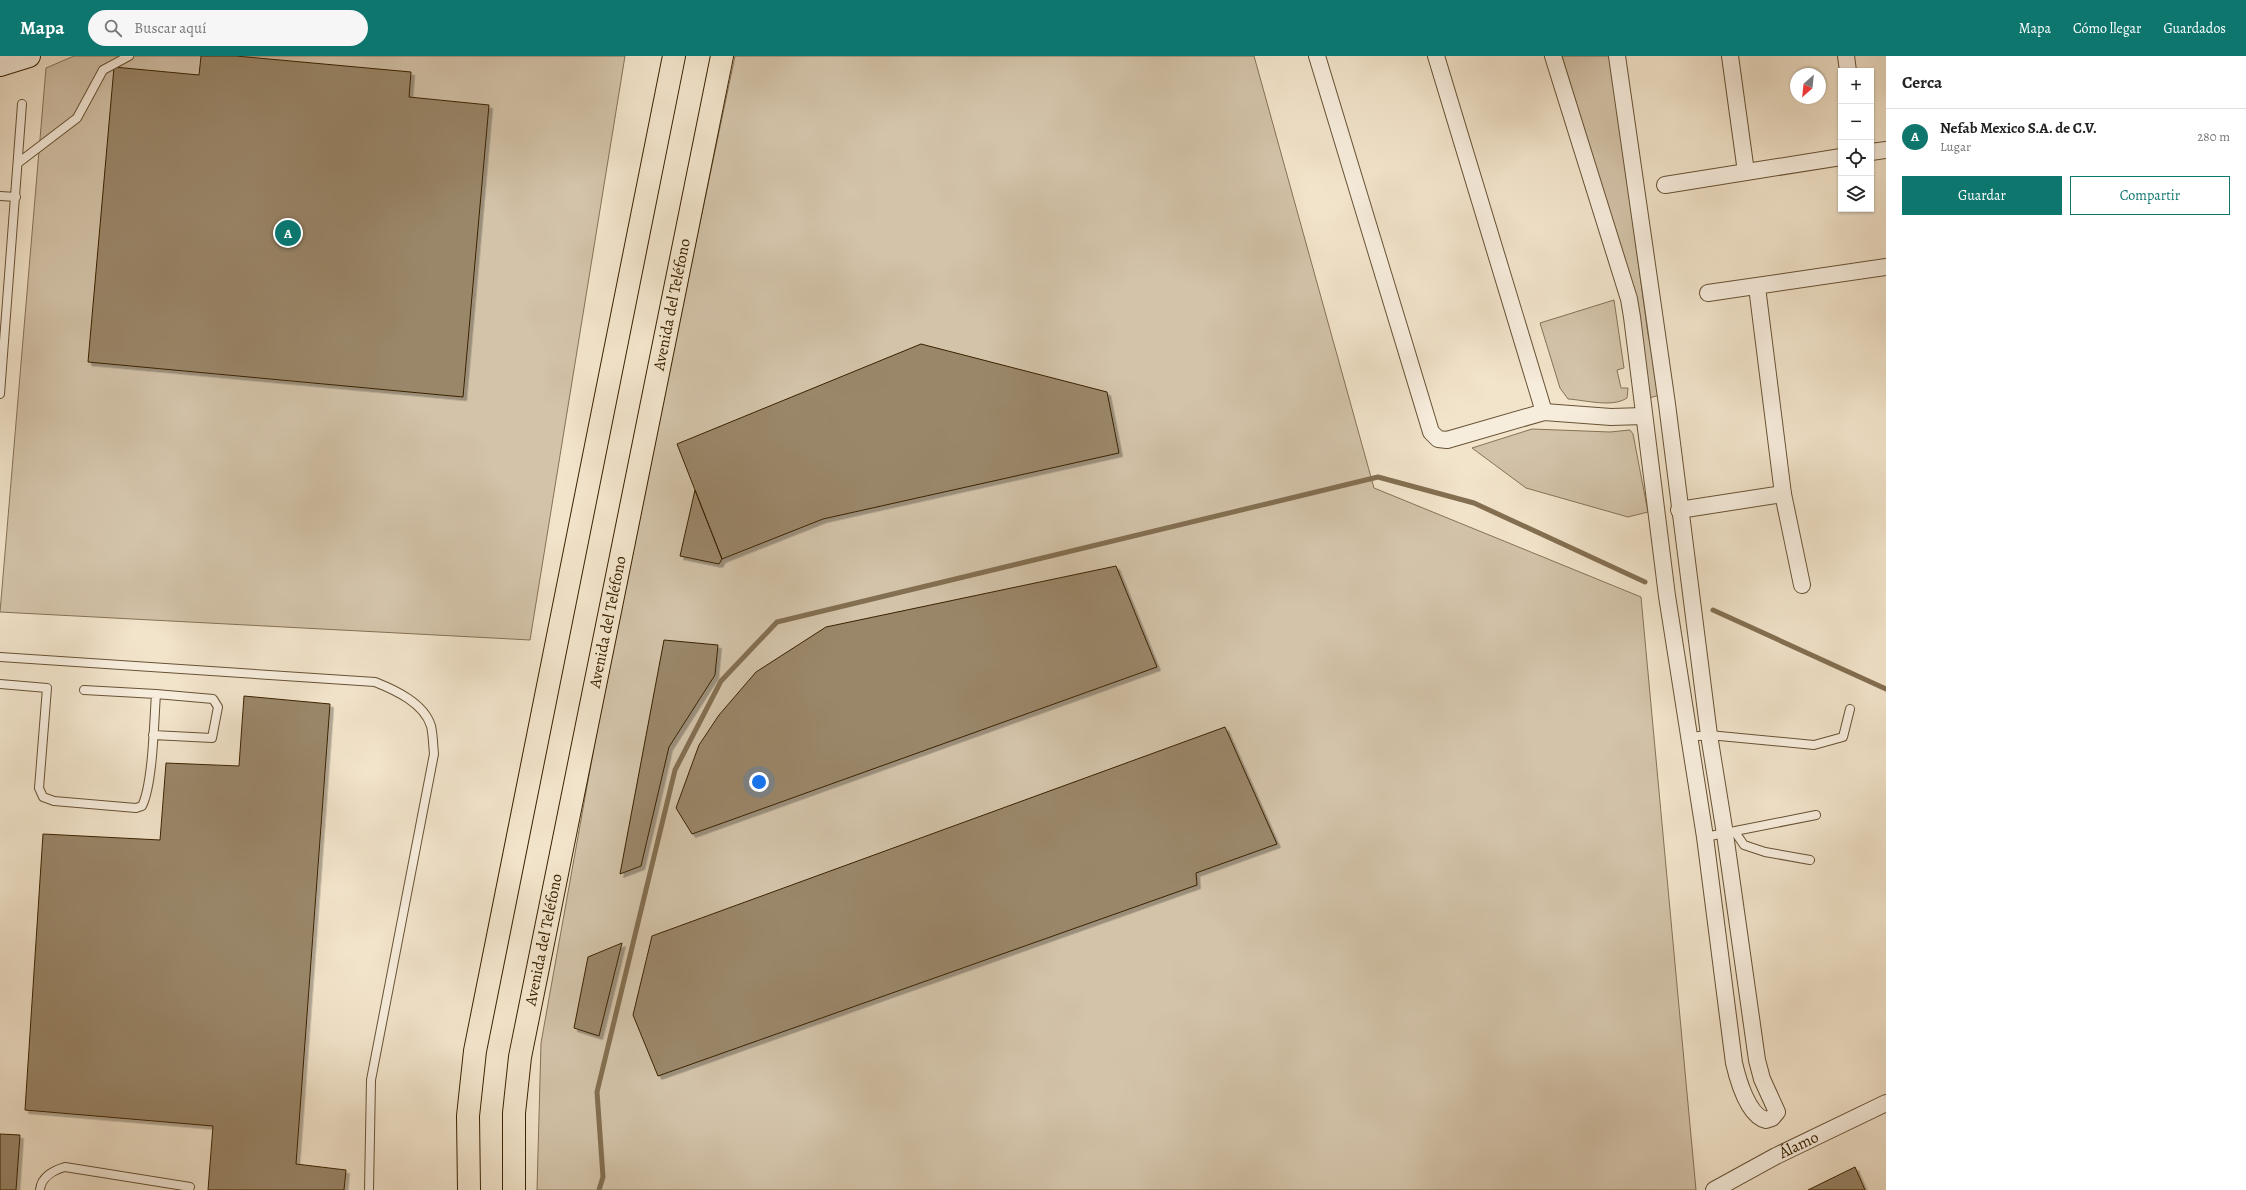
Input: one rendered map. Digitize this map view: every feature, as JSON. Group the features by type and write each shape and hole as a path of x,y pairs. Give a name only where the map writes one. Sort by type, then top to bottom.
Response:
{"main road":[{"path":"0,65 29,56"},
{"path":"469,1190 468,1116 475,1050 674,56"},
{"name":"Avenida del Teléfono","path":"514,1190 514,1113 520,1056 722,56"}],"street":[{"path":"1317,56 1431,432 1438,439 1447,440 1544,412 1611,417 1643,411 1667,404"},
{"path":"1436,56 1544,412"},
{"path":"1553,56 1629,299 1661,548 1705,837 1734,1063 1744,1095 1756,1116 1766,1120 1775,1115 1776,1107 1762,1079 1757,1060 1730,833 1709,735 1683,545 1667,404 1617,56"},
{"path":"1730,56 1746,172"},
{"path":"1846,56 1848,68"},
{"path":"1874,152 1886,150"},
{"path":"1665,185 1838,157"},
{"path":"1708,293 1757,287 1886,266"},
{"path":"1757,287 1783,494 1802,585"},
{"path":"1679,510 1783,494"},
{"path":"1661,548 1683,545"},
{"name":"Álamo","path":"1714,1190 1776,1156 1886,1103"}],"lane":[{"path":"18,163 76,118 103,70 129,56"},
{"path":"0,394 22,104"},
{"path":"0,196 16,197"},
{"path":"0,657 375,682 396,690 416,704 431,725 434,754 371,1080 369,1190"},
{"path":"0,684 47,688 39,788 43,798 54,801 136,808 142,806 145,800 156,694"},
{"path":"84,690 213,699 218,707 212,738 153,734"},
{"path":"1689,737 1709,735 1814,744 1843,737 1850,709"},
{"path":"1705,837 1816,815"},
{"path":"1730,833 1744,845 1765,852 1810,860"},
{"path":"40,1190 46,1177 54,1170 65,1167 190,1187"}],"shaded area":[{"path":"74,56 625,56 530,640 0,612 46,68"},
{"path":"735,56 1254,56 1374,488 1641,597 1696,1190 537,1190 541,1043 619,608"},
{"path":"1562,56 1610,56 1648,334 1660,395 1649,398 1613,225"},
{"path":"1614,300 1624,368 1617,370 1621,388 1628,388 1627,398 1614,403 1598,403 1568,399 1560,388 1540,323"},
{"path":"1532,429 1610,432 1630,430 1633,434 1648,512 1628,517 1526,488 1472,448"}],"building":[{"path":"201,56 236,56 411,72 409,97 489,105 463,397 88,362 114,67 199,75"},
{"path":"921,344 1107,392 1119,453 823,519 722,559 677,444"},
{"path":"695,490 722,559 719,564 680,556"},
{"path":"1116,566 1157,667 692,834 676,808 699,745 719,715 756,672 826,627"},
{"path":"664,640 718,645 715,675 669,747 641,866 620,874"},
{"path":"244,696 330,704 296,1164 346,1170 344,1190 208,1190 213,1126 25,1110 43,834 160,840 166,763 239,766"},
{"path":"1225,727 1277,844 1196,873 1197,885 658,1076 633,1015 652,936"},
{"path":"622,943 599,1036 574,1028 588,957"},
{"path":"0,1134 20,1135 16,1190 0,1190"},
{"path":"1855,1167 1865,1190 1808,1190"}],"waterway":[{"path":"599,1190 603,1177 597,1092 675,770 721,681 777,622 1378,477 1474,503 1645,582"},
{"path":"1713,610 1886,689"}],"place":[{"name":"Nefab Mexico S.A. de C.V.","path":"288,233"}]}
